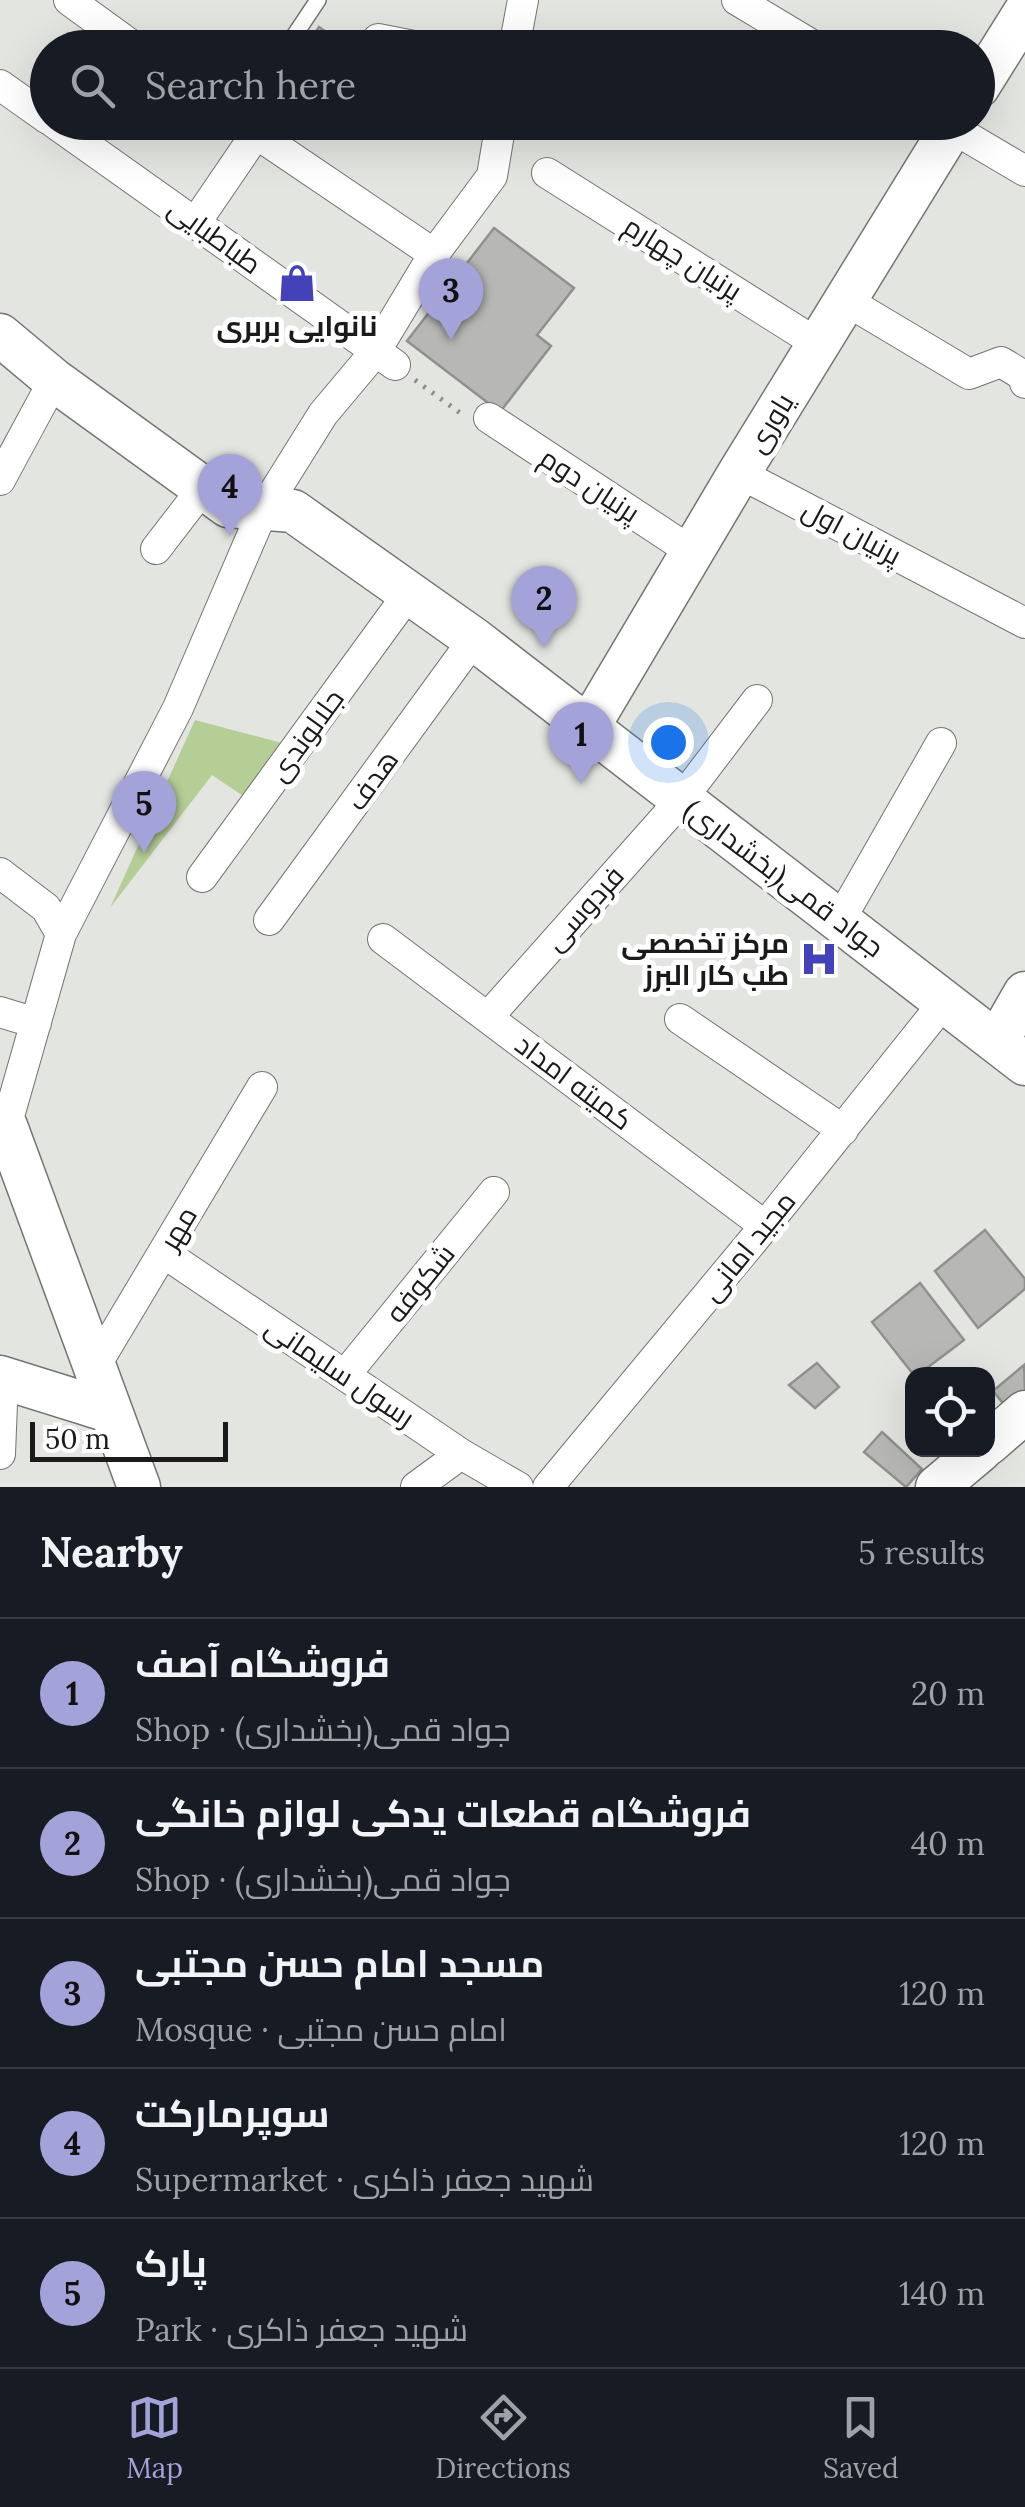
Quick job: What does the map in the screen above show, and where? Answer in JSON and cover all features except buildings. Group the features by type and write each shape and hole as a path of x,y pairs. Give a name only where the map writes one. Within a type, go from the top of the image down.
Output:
{"street":[{"path":"69,0 110,30"},
{"path":"517,30 523,0"},
{"path":"737,0 786,30"},
{"path":"995,60 1025,12"},
{"name":"طباطبایی","path":"0,86 30,107"},
{"name":"طباطبایی","path":"77,140 385,358"},
{"path":"196,222 240,140"},
{"path":"265,140 434,254"},
{"path":"139,1487 3,1136 61,934 178,708 263,510 323,414 385,358 434,254 492,176 498,140"},
{"name":"یاوری","path":"590,726 940,140"},
{"path":"976,140 1025,171"},
{"name":"پرنیان چهارم","path":"548,173 818,344"},
{"path":"844,300 969,374 1001,362 1024,376 1025,383"},
{"name":"جواد قمی(بخشداری)","path":"0,335 54,380 228,506 294,511 590,726 1011,1053"},
{"path":"0,480 54,380"},
{"name":"پرنیان دوم","path":"489,418 692,552"},
{"name":"پرنیان اول","path":"740,473 1025,623"},
{"path":"156,550 203,488"},
{"name":"جلالوندی","path":"202,877 409,593"},
{"name":"هدف","path":"270,920 474,639"},
{"name":"فردوسی","path":"488,1017 681,800 757,700"},
{"path":"840,920 941,744"},
{"path":"0,874 46,908 61,934"},
{"name":"کمیته امداد","path":"383,939 765,1226"},
{"path":"1011,1053 1025,992"},
{"name":"مجید امانی","path":"548,1487 765,1226 944,1002"},
{"path":"0,1012 36,1023"},
{"path":"680,1019 843,1130"},
{"name":"مهر","path":"94,1368 262,1087"},
{"name":"شکوفه","path":"345,1375 494,1192"},
{"name":"رسول سلیمانی","path":"164,1253 462,1454 518,1487"},
{"path":"0,1454 1,1378 109,1412"},
{"path":"958,1466 1025,1412"},
{"path":"416,1487 462,1454"}],"lane":[{"path":"298,30 318,0"}],"path":[{"path":"385,358 472,421 489,418"}],"green space":[{"path":"195,720 282,743 246,798 212,775 110,908"}],"place":[{"name":"نانوایی بربری","path":"297,283"},
{"name":"مسجد امام حسن مجتبی","path":"451,340"},
{"name":"سوپرمارکت","path":"230,536"},
{"name":"فروشگاه قطعات یدکی لوازم خانگی","path":"544,648"},
{"name":"فروشگاه آصف","path":"581,784"},
{"name":"پارک","path":"144,853"},
{"name":"مرکز تخصصی طب کار البرز","path":"819,959"}]}
